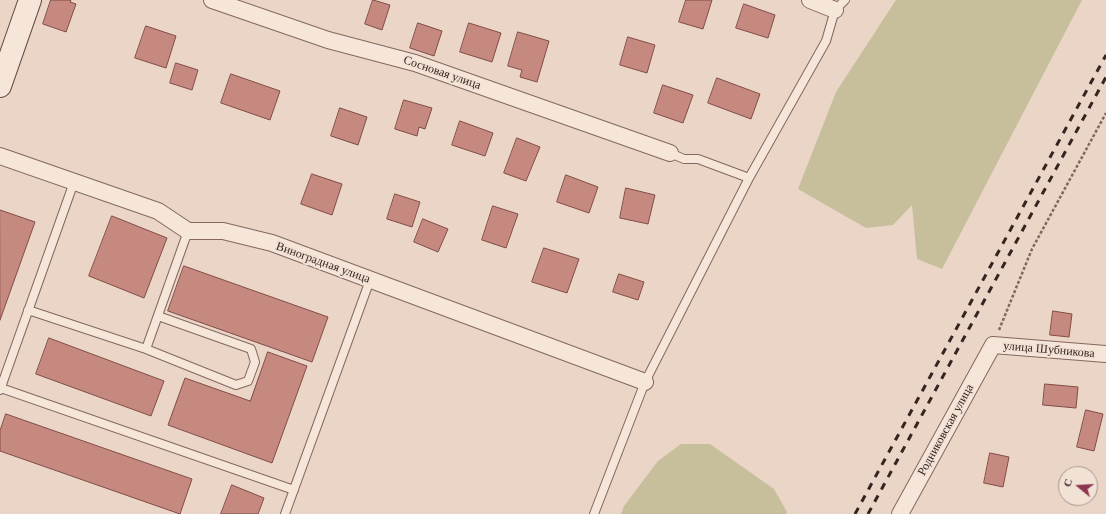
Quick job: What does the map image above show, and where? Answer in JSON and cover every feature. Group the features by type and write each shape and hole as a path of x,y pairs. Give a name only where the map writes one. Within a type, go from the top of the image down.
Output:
{"street":[{"path":"0,86 30,0"},
{"name":"Сосновая улица","path":"212,0 328,40 415,63 670,153"},
{"path":"810,0 840,5"},
{"path":"0,156 158,211 188,231"},
{"name":"Виноградная улица","path":"188,231 223,231 272,243 645,382"},
{"name":"улица Шубникова","path":"993,345 1106,354"},
{"name":"Родниковская улица","path":"900,514 993,345"}],"lane":[{"path":"594,514 645,382 749,178 826,41 840,5"},
{"path":"670,153 684,160 698,159 749,178"},
{"path":"74,182 0,389 294,490"},
{"path":"146,349 188,231"},
{"path":"286,514 370,280"},
{"path":"28,310 146,349 236,385 248,381 256,362 251,350 158,316"}],"path":[{"path":"993,345 1032,249 1106,113"}],"shaded area":[{"path":"896,0 1082,0 942,269 917,259 912,205 893,225 866,228 798,189 836,92"},
{"path":"681,444 710,444 774,489 787,512 786,514 621,514 624,506 658,461"}],"building":[{"path":"51,0 71,0 70,2 76,4 66,32 43,24"},
{"path":"373,0 390,5 382,30 365,24"},
{"path":"686,0 712,0 703,29 679,22"},
{"path":"744,4 775,15 768,38 736,28"},
{"path":"418,23 442,31 434,56 410,48"},
{"path":"469,23 501,33 492,62 460,52"},
{"path":"146,26 176,36 166,68 135,58"},
{"path":"518,32 549,41 537,82 520,77 522,70 508,66"},
{"path":"628,37 655,45 647,73 620,65"},
{"path":"176,63 198,70 192,90 170,83"},
{"path":"231,74 280,91 270,120 221,103"},
{"path":"717,78 760,94 751,119 708,103"},
{"path":"663,85 693,95 683,123 654,113"},
{"path":"404,100 432,108 425,129 419,127 417,136 395,129"},
{"path":"340,108 367,117 358,145 331,136"},
{"path":"460,121 493,133 485,156 452,145"},
{"path":"517,138 540,147 526,181 504,173"},
{"path":"312,174 342,184 332,215 301,204"},
{"path":"566,175 598,187 589,213 557,202"},
{"path":"626,188 655,195 648,224 620,218"},
{"path":"395,194 420,202 412,227 387,219"},
{"path":"493,206 518,214 506,248 482,240"},
{"path":"0,210 35,222 0,320"},
{"path":"112,216 167,238 144,298 89,276"},
{"path":"423,219 448,229 438,252 414,242"},
{"path":"544,248 579,259 567,293 532,282"},
{"path":"184,266 328,317 312,362 168,311"},
{"path":"619,274 644,282 638,300 613,292"},
{"path":"1053,311 1072,314 1069,337 1050,335"},
{"path":"49,338 164,381 151,416 36,374"},
{"path":"268,352 307,366 272,463 168,425 185,378 250,401"},
{"path":"1045,384 1078,387 1076,408 1043,405"},
{"path":"1086,410 1103,414 1094,451 1077,447"},
{"path":"6,414 192,479 180,514 0,451 0,431"},
{"path":"990,453 1009,457 1003,487 984,483"},
{"path":"232,485 264,498 258,514 221,514"}],"railway":[{"path":"855,514 1106,55"},
{"path":"868,514 1106,77"}]}
